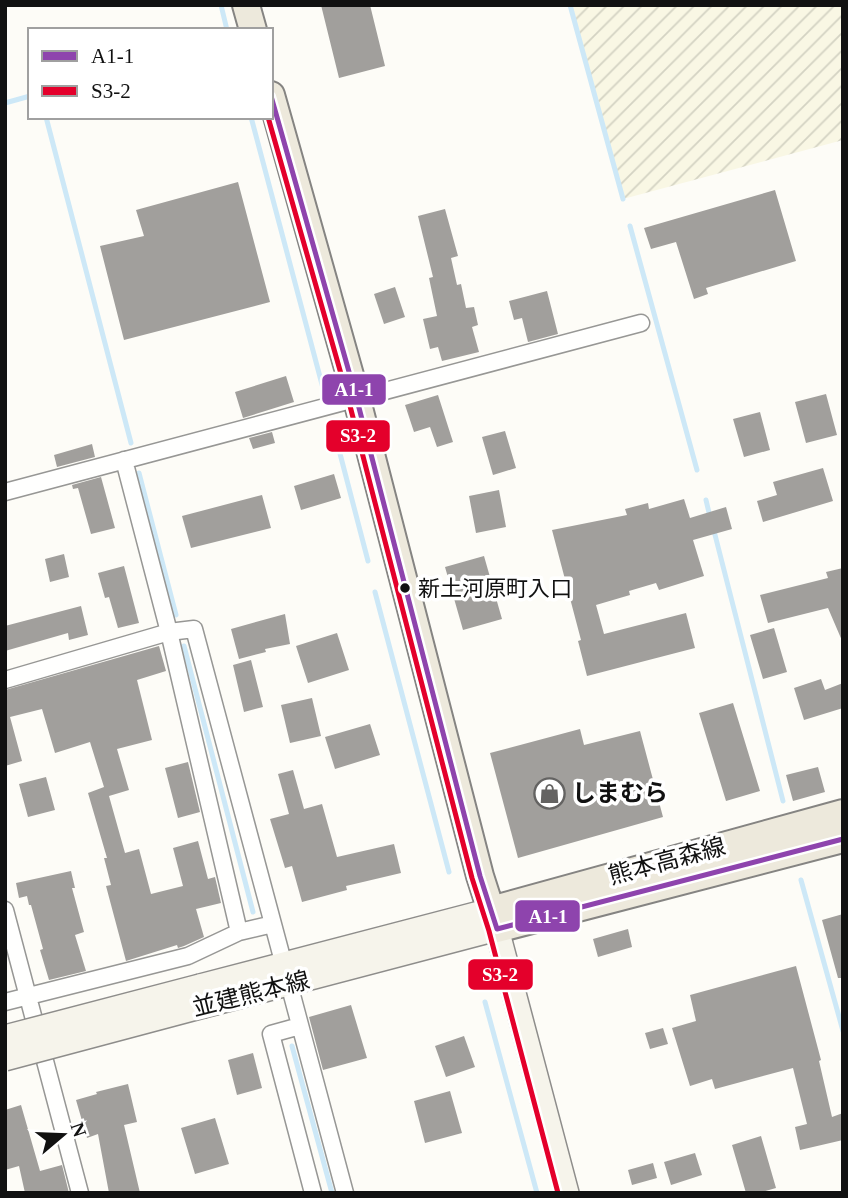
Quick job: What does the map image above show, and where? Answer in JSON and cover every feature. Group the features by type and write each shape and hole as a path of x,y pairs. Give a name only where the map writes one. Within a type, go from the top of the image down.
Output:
{"main road":[{"path":"246,5 252,28"},
{"path":"273,102 357,400 567,1193"},
{"name":"熊本高森線","path":"494,919 843,813"},
{"name":"熊本高森線","path":"494,919 843,839"},
{"name":"並建熊本線","path":"5,1037 202,996 494,919"},
{"name":"並建熊本線","path":"5,1059 202,996"}],"street":[{"path":"5,492 641,323"},
{"path":"124,460 169,632 239,932"},
{"path":"5,680 169,632 194,629 345,1193"},
{"path":"5,910 80,1193"},
{"path":"5,1002 188,956 239,932 273,925"},
{"path":"300,1026 271,1034 313,1193"}],"shaded area":[{"path":"570,5 843,5 843,140 623,199"}],"building":[{"path":"321,5 370,5 385,66 339,78"},
{"path":"238,182 270,302 124,340 100,246 144,236 136,210"},
{"path":"775,190 796,261 706,288 708,294 694,299 676,242 651,249 644,228"},
{"path":"445,209 458,256 451,258 457,285 461,284 466,308 474,307 478,325 472,327 479,352 442,361 438,347 430,349 423,319 437,316 429,278 433,277 418,216"},
{"path":"395,287 405,317 384,324 374,294"},
{"path":"547,291 558,334 528,342 522,318 514,320 509,301"},
{"path":"286,376 294,402 243,418 235,392"},
{"path":"826,394 837,435 806,443 795,402"},
{"path":"438,395 453,442 437,447 430,427 414,432 405,405"},
{"path":"760,412 770,450 744,457 733,419"},
{"path":"505,431 516,468 493,475 482,437"},
{"path":"272,432 275,443 253,449 249,438"},
{"path":"92,444 95,457 57,467 54,455"},
{"path":"823,468 833,501 763,522 757,501 777,495 773,482"},
{"path":"334,474 341,498 301,510 294,486"},
{"path":"101,477 115,528 91,534 78,488 73,489 72,485"},
{"path":"499,490 506,527 476,533 469,496"},
{"path":"262,495 271,528 191,548 182,516"},
{"path":"684,499 690,518 726,507 732,529 693,540 704,576 659,590 656,583 629,591 630,595 596,605 604,634 686,613 695,648 587,676 578,641 581,640 552,530 627,515 625,509 648,503 649,509"},
{"path":"64,554 69,577 50,582 45,559"},
{"path":"484,556 502,619 463,630 445,567"},
{"path":"124,566 139,623 118,628 109,597 105,598 98,573"},
{"path":"843,568 843,643 828,608 768,623 760,595 828,578 826,572"},
{"path":"81,606 88,635 69,640 68,633 5,651 5,626"},
{"path":"285,614 290,644 265,649 266,652 239,659 231,629"},
{"path":"774,628 787,672 763,679 750,635"},
{"path":"337,633 349,670 308,683 296,646"},
{"path":"159,646 166,671 137,680 152,740 117,749 129,790 109,796 125,853 139,849 151,894 183,886 173,848 198,841 208,879 215,877 221,903 196,909 204,937 178,948 177,945 126,961 106,886 111,885 104,858 107,858 88,793 104,787 90,742 55,753 42,709 10,717 22,761 5,766 5,690"},
{"path":"251,660 263,707 244,712 233,665"},
{"path":"821,679 825,690 843,683 843,708 804,720 794,688"},
{"path":"312,698 321,736 290,743 281,705"},
{"path":"733,703 760,791 726,801 699,713"},
{"path":"370,724 380,755 335,769 325,737"},
{"name":"しまむら","path":"580,729 584,745 640,731 663,817 518,858 490,753"},
{"path":"188,762 200,812 178,818 165,768"},
{"path":"818,767 825,792 793,801 786,775"},
{"path":"293,770 304,809 322,804 337,857 394,844 401,873 346,886 347,890 302,902 292,866 285,868 270,819 289,814 278,774"},
{"path":"46,777 55,810 28,817 19,784"},
{"path":"71,871 75,888 72,888 84,932 75,935 86,971 49,980 31,905 27,896 19,898 16,883"},
{"path":"843,914 843,978 838,978 822,920"},
{"path":"628,929 632,947 598,957 593,939"},
{"path":"796,966 821,1060 819,1061 832,1117 843,1113 843,1140 800,1150 795,1127 807,1124 793,1068 715,1089 712,1079 690,1086 672,1028 696,1021 690,995"},
{"path":"351,1005 367,1058 323,1070 309,1017"},
{"path":"663,1028 668,1044 650,1049 645,1033"},
{"path":"464,1036 475,1067 446,1077 435,1046"},
{"path":"253,1053 262,1088 237,1095 228,1060"},
{"path":"128,1084 137,1122 124,1125 140,1193 109,1193 98,1134 87,1138 76,1100"},
{"path":"450,1091 462,1133 425,1143 414,1101"},
{"path":"21,1105 40,1171 62,1165 69,1193 25,1193 19,1166 5,1170 5,1110"},
{"path":"215,1118 229,1164 195,1174 181,1128"},
{"path":"761,1136 776,1188 746,1193 732,1145"},
{"path":"695,1153 702,1175 671,1185 664,1162"},
{"path":"653,1163 657,1178 632,1185 628,1170"}],"waterway":[{"path":"221,5 227,28"},
{"path":"570,5 623,199"},
{"path":"5,103 28,97"},
{"path":"47,119 131,443"},
{"path":"252,119 324,392"},
{"path":"630,226 697,470"},
{"path":"332,423 368,561"},
{"path":"139,473 176,615"},
{"path":"706,500 710,517"},
{"path":"713,527 783,801"},
{"path":"375,592 449,872"},
{"path":"184,646 253,912"},
{"path":"801,880 843,1031"},
{"path":"485,1002 537,1193"},
{"path":"292,1046 332,1193"}],"transit line":[{"name":"A1-1","path":"273,103 357,400 480,876 497,929 843,839"},
{"name":"S3-2","path":"269,119 349,402 472,878 489,931 558,1193"}],"place":[{"name":"新土河原町入口","path":"405,588"},
{"name":"しまむら","path":"549,793"}]}
